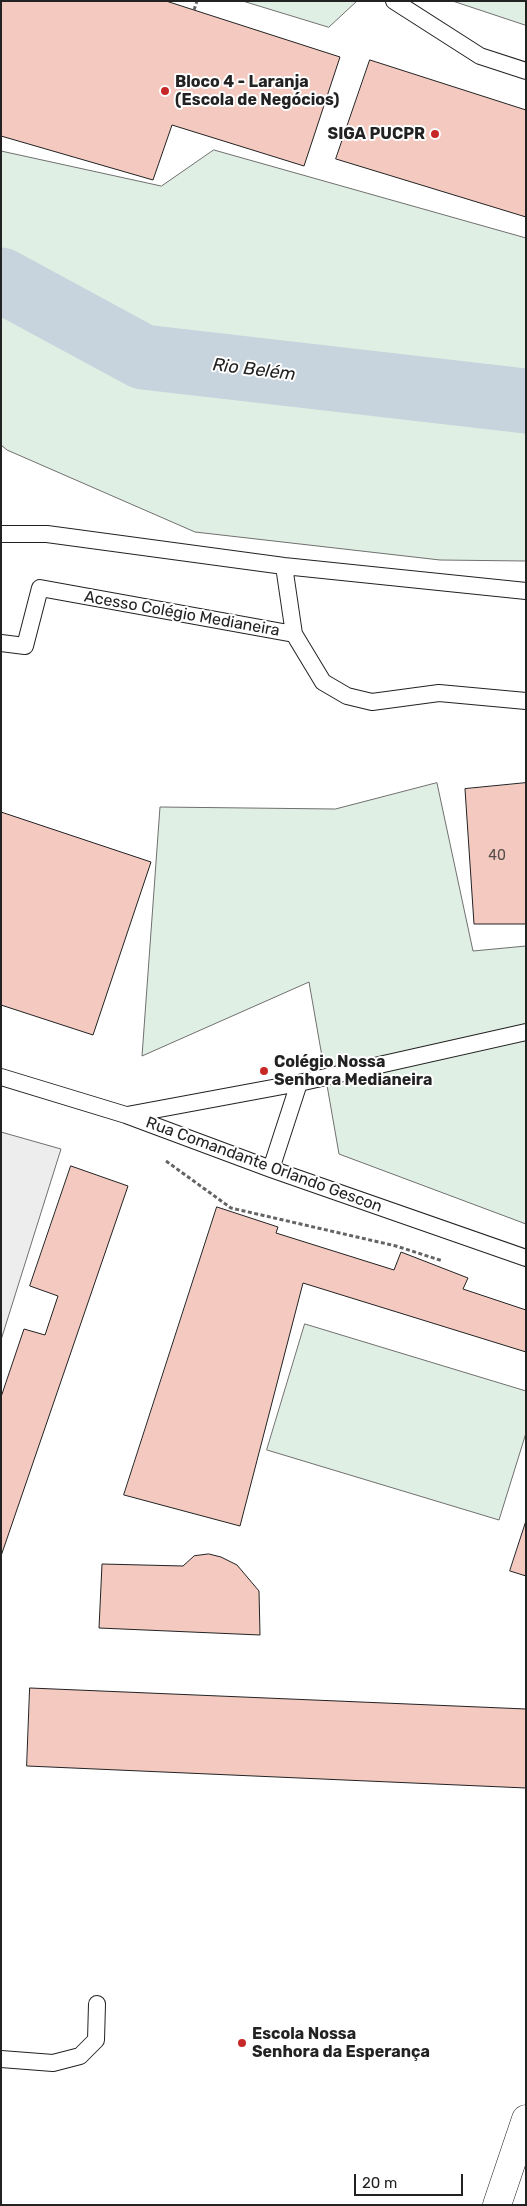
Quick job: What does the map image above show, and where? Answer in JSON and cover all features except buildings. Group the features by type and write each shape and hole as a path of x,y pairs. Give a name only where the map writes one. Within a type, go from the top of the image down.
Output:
{"street":[{"path":"497,2205 526,2119"}],"lane":[{"path":"394,1 480,56 526,71"},
{"path":"1,534 47,534 284,566 526,591"},
{"path":"284,566 294,634"},
{"name":"Acesso Colégio Medianeira","path":"1,643 25,646 40,588 294,634 323,682 347,696 372,702 438,693 526,701"},
{"path":"126,1115 299,1083 526,1032"},
{"name":"Rua Comandante Orlando Gescon","path":"1,1077 126,1115 271,1169 526,1258"},
{"path":"271,1169 299,1083"},
{"path":"1,2059 53,2063 80,2056 96,2040 97,2004"}],"path":[{"path":"194,10 196,1"},
{"path":"164,1160 232,1208 396,1246 451,1263"}],"green space":[{"path":"243,1 357,1 329,27"},
{"path":"453,1 526,1 526,25"},
{"path":"214,150 526,238 526,561 440,560 195,532 7,450 1,445 1,151 161,186"},
{"path":"437,783 473,951 526,946 526,1224 339,1154 309,982 142,1056 160,807 335,809"},
{"path":"305,1324 526,1391 526,1433 499,1520 267,1450"}],"shaded area":[{"path":"352,375 526,385 526,423 462,410"},
{"path":"1,1132 61,1149 1,1340"}],"waterway":[{"name":"Rio Belém","path":"1,280 143,357 526,401"}],"place":[{"name":"Bloco 4 - Laranja (Escola de Negócios)","path":"165,91"},
{"name":"SIGA PUCPR","path":"435,134"},
{"name":"Colégio Nossa Senhora Medianeira","path":"264,1071"},
{"name":"Escola Nossa Senhora da Esperança","path":"242,2043"}]}
